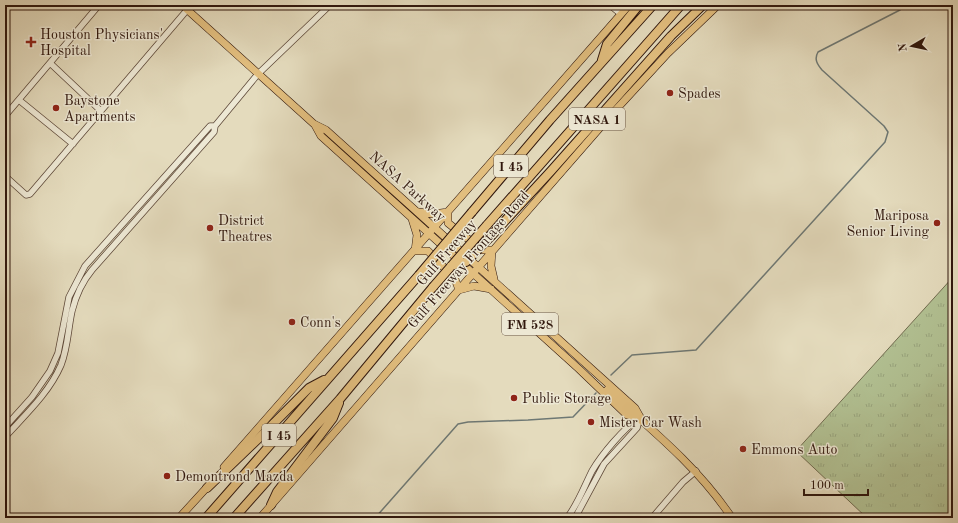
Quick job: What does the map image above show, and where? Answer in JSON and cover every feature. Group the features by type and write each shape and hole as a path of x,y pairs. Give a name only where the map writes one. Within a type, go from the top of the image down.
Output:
{"highway":[{"path":"601,64 607,44 639,5"},
{"name":"Gulf Freeway","path":"206,518 329,378 550,120 653,5"},
{"name":"Gulf Freeway","path":"234,518 340,399 450,267 681,5"},
{"name":"NASA 1","path":"450,267 466,262 551,171 670,36 703,5"},
{"path":"207,488 309,388 329,378"},
{"path":"271,505 277,492 333,418 340,399"}],"main road":[{"path":"179,518 207,488 628,5"},
{"name":"Gulf Freeway Frontage Road","path":"260,518 611,115 668,53 718,5"},
{"name":"NASA Parkway","path":"184,7 314,124 326,130 479,266 635,408 640,417 696,471 732,518"},
{"name":"NASA Parkway","path":"314,124 321,136 473,272 627,415 640,417"},
{"path":"418,212 433,214 448,212"},
{"path":"448,212 448,223 482,250 492,250 490,266 494,280"},
{"path":"411,218 417,235 415,250"},
{"path":"415,250 428,251 455,279 460,290 474,286 491,289"},
{"path":"579,369 585,362"}],"street":[{"path":"5,116 99,5"},
{"path":"5,438 37,402 56,376 62,364 69,335 72,312 79,288 92,270 214,132 215,126 258,74 330,5"},
{"path":"610,5 621,14"},
{"path":"5,176 27,195 73,144 156,46 184,7"},
{"path":"50,63 101,111"},
{"path":"19,100 73,144"},
{"path":"5,427 46,379 55,362 62,334 66,305 72,288 85,266 210,126 215,126"},
{"path":"130,216 136,221"},
{"path":"62,334 69,335"},
{"path":"32,397 37,402"},
{"path":"567,518 575,507 599,461 631,423 640,417"},
{"path":"575,518 603,466 637,428 640,417"},
{"path":"652,518 683,482 696,471"}],"green space":[{"path":"953,277 953,518 867,518 796,451"}],"waterway":[{"path":"611,375 632,355 696,350 885,142 888,132 884,126 822,70 817,64 816,57 818,52 900,10 905,5"},
{"path":"375,518 458,424 468,422 573,417 596,393"}],"place":[{"name":"Houston Physicians' Hospital","path":"31,42"},
{"name":"Spades","path":"670,93"},
{"name":"Baystone Apartments","path":"56,108"},
{"name":"Mariposa Senior Living","path":"937,223"},
{"name":"District Theatres","path":"210,228"},
{"name":"Conn's","path":"292,322"},
{"name":"Public Storage","path":"514,398"},
{"name":"Mister Car Wash","path":"591,422"},
{"name":"Emmons Auto","path":"743,449"},
{"name":"Demontrond Mazda","path":"167,476"}]}
